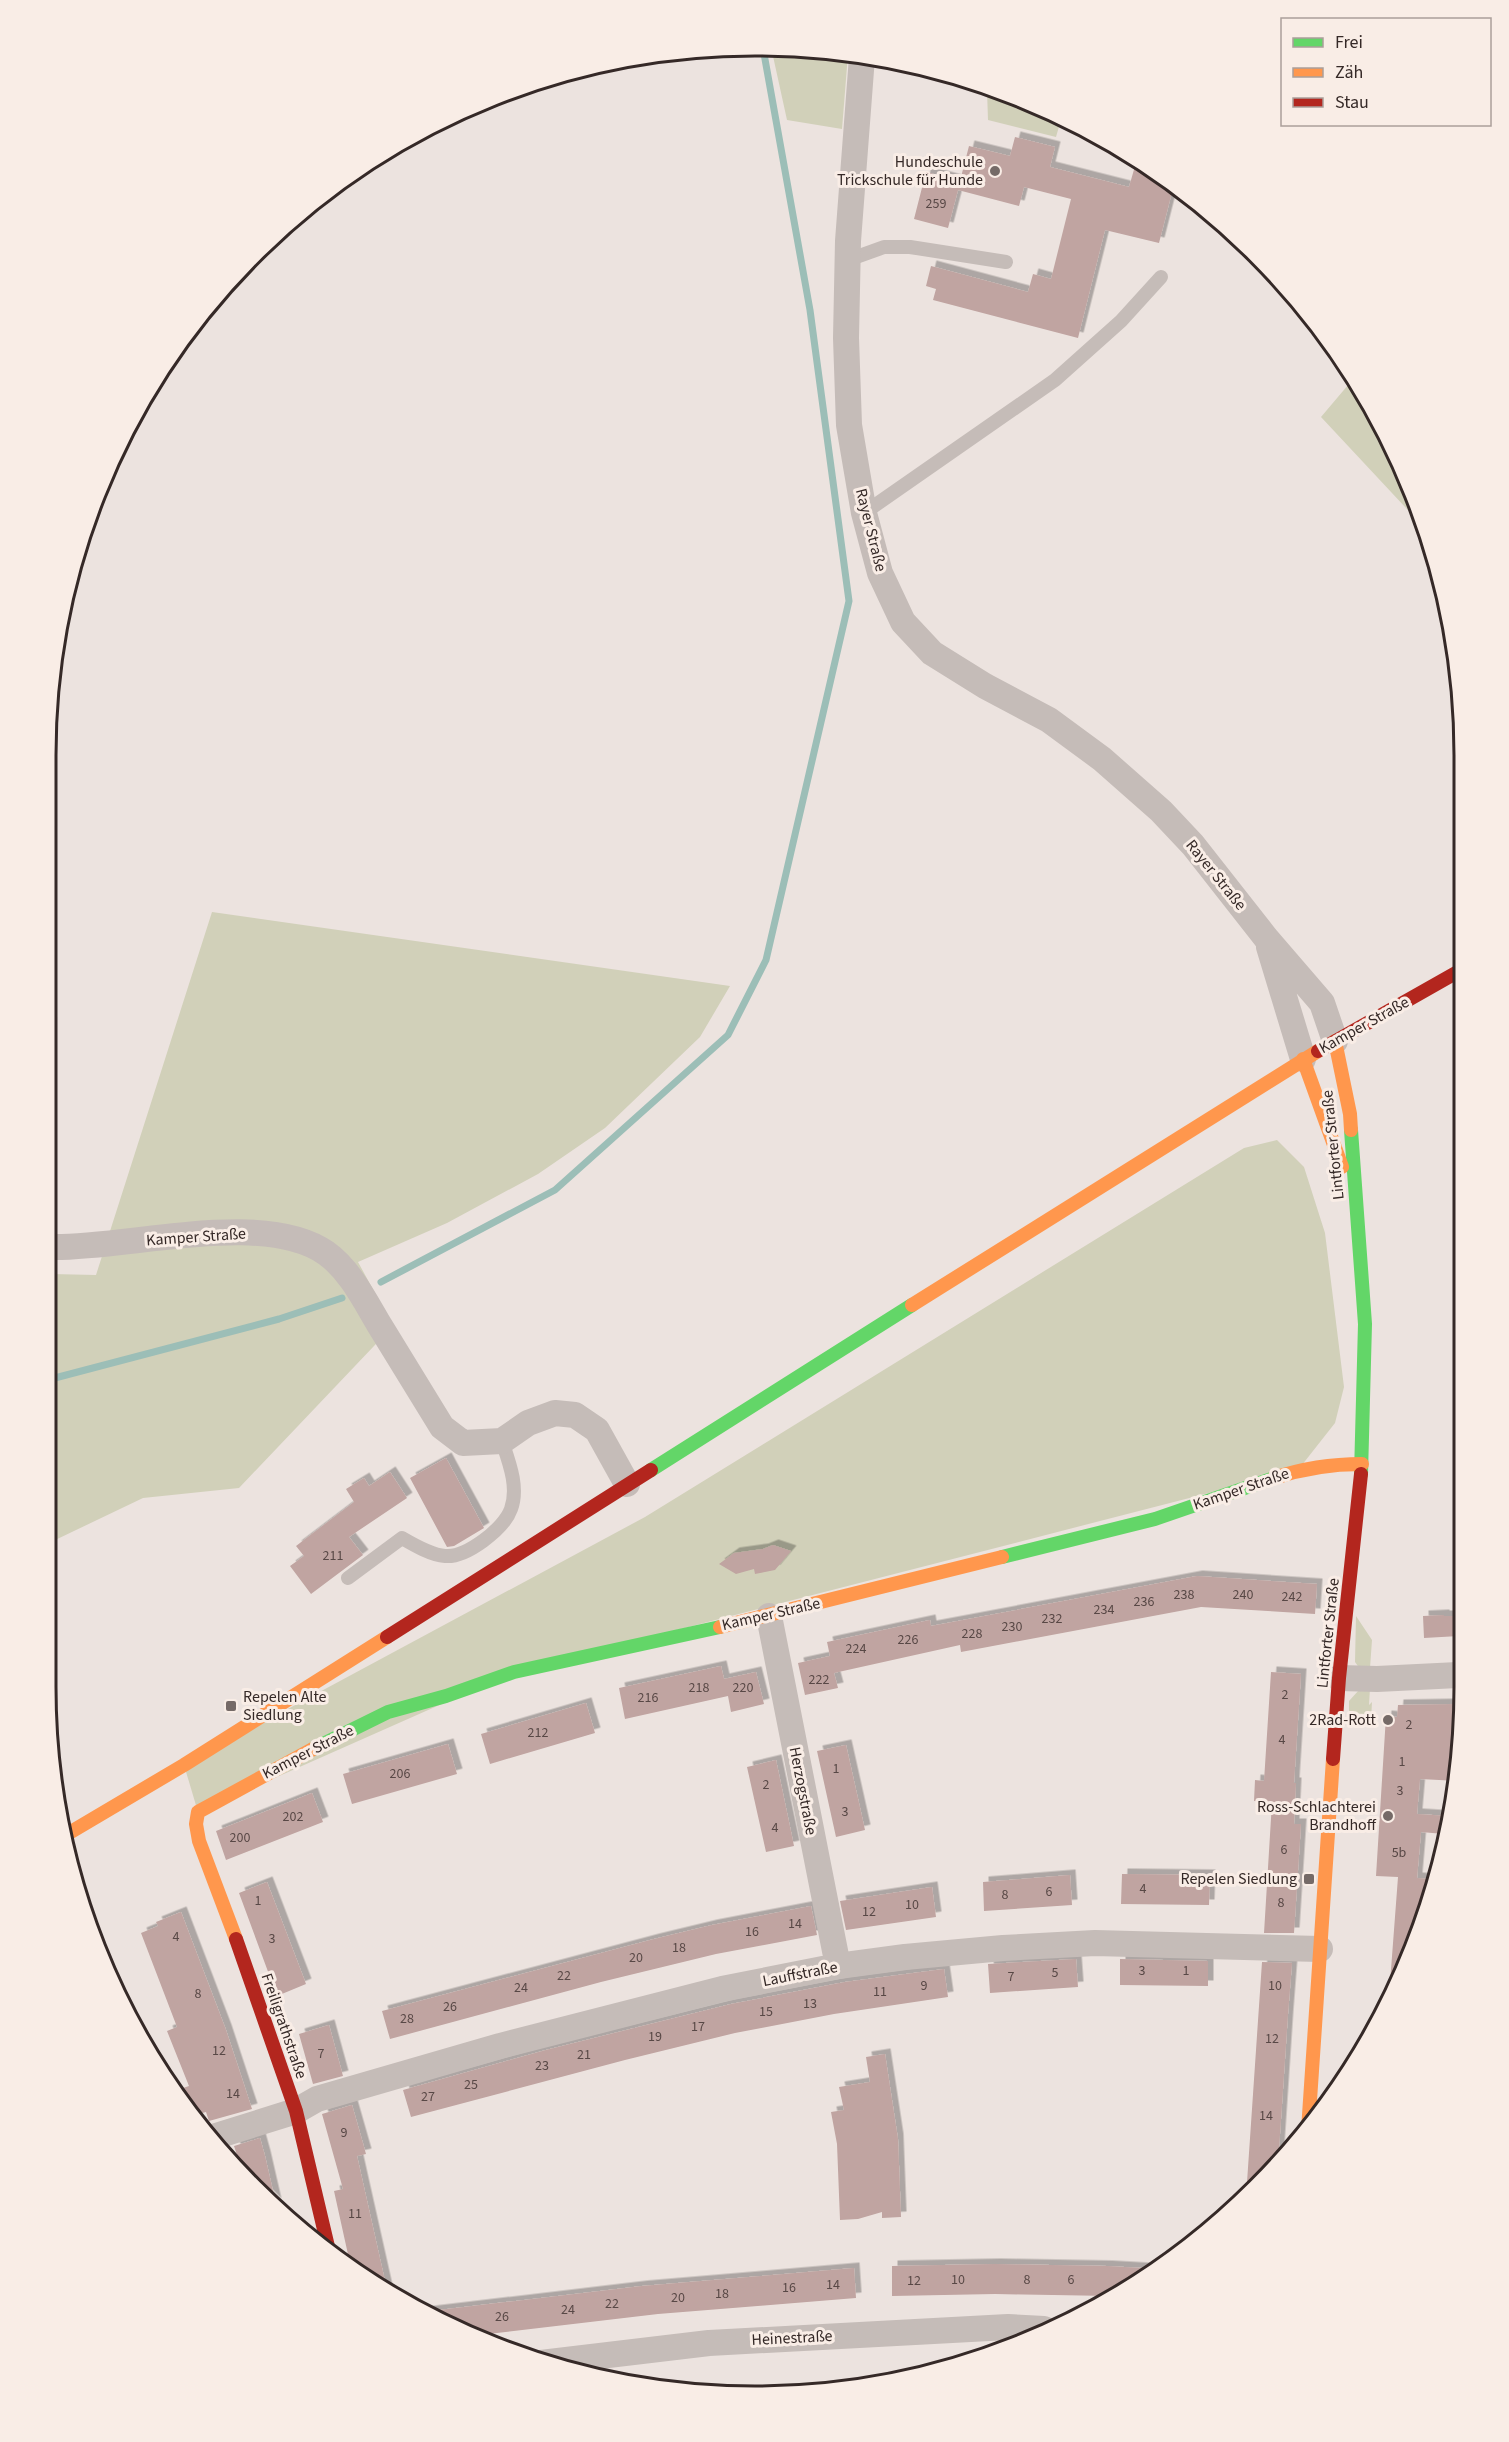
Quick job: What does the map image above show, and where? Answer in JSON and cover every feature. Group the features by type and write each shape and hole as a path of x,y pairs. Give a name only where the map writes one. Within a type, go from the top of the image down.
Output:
{"street":[{"name":"Rayer Straße","path":"862,64 848,260 846,338 849,425 864,513 880,573 903,622 932,652 985,686 1049,720 1102,759 1161,811 1193,845 1266,938 1322,1003 1335,1041"},
{"name":"Rayer Straße","path":"1266,938 1304,1059"},
{"name":"Kamper Straße","path":"71,1832 184,1765 1304,1059 1454,974"},
{"name":"Lintforter Straße","path":"1309,2113 1339,1678 1362,1464 1365,1324 1350,1114 1335,1041"},
{"name":"Lintforter Straße","path":"1304,1059 1357,1211"},
{"name":"Kamper Straße","path":"56,1247 80,1248 219,1233 263,1233 298,1239 326,1254 354,1283 442,1427 464,1443 502,1441"},
{"path":"502,1441 528,1423 555,1413 575,1415 597,1430 627,1484"},
{"name":"Kamper Straße","path":"198,1812 284,1763 388,1712 446,1696 514,1672 768,1616 1155,1519 1298,1470 1330,1464 1362,1464"},
{"name":"Herzogstraße","path":"768,1616 838,1966"},
{"path":"1339,1678 1377,1679 1454,1675"},
{"name":"Freiligrathstraße","path":"198,1812 196,1824 199,1841 257,1994 296,2111 326,2240"},
{"name":"Lauffstraße","path":"219,2135 296,2111 317,2099 500,2046 722,1989 838,1966 981,1950 1095,1943 1320,1949"},
{"name":"Heinestraße","path":"584,2365 709,2343 1008,2327 1032,2328"}],"lane":[{"path":"848,260 884,247 910,248 1006,262"},
{"path":"864,513 1055,380 1121,321 1161,277"},
{"path":"348,1578 402,1538 420,1548 445,1556 466,1552 495,1531 511,1509 514,1477 502,1441"}],"green space":[{"path":"773,56 847,61 842,129 787,120"},
{"path":"987,96 1059,126 1056,137 988,120"},
{"path":"1348,385 1381,445 1409,511 1321,417"},
{"path":"212,912 730,986 700,1037 605,1128 538,1174 447,1223 358,1262 393,1326 239,1488 143,1498 56,1540 56,1274 96,1275"},
{"path":"1277,1140 1304,1167 1325,1233 1344,1387 1335,1423 1298,1470 514,1672 198,1812 184,1765 645,1517 1244,1148"},
{"path":"1356,1616 1372,1640 1370,1668 1360,1669 1355,1662"},
{"path":"1370,1688 1371,1721 1366,1720 1365,1714 1349,1713 1349,1701 1359,1690"}],"building":[{"path":"1015,137 1055,147 1050,167 1129,187 1134,168 1172,194 1159,243 1105,230 1078,338 933,300 936,289 926,286 931,266 1028,292 1033,274 1051,279 1071,199 1024,187 1019,206 958,190 948,228 914,219 926,172 960,181 969,146 1010,156"},
{"path":"446,1458 484,1528 454,1546 447,1547 410,1478"},
{"path":"390,1472 407,1498 349,1537 363,1555 311,1594 290,1566 304,1556 296,1546 354,1502 346,1489 364,1478 369,1486"},
{"path":"773,1545 791,1551 775,1570 755,1574 754,1569 736,1574 719,1564 734,1553 763,1549"},
{"path":"1197,1576 1317,1584 1315,1614 1201,1607 961,1652 960,1645 834,1673 838,1688 805,1695 798,1663 830,1656 827,1642 930,1620 931,1626"},
{"path":"1423,1616 1454,1616 1454,1636 1424,1638"},
{"path":"721,1666 724,1679 756,1672 764,1704 731,1712 728,1696 625,1719 619,1688"},
{"path":"1271,1672 1301,1674 1294,1783 1296,1783 1294,1824 1301,1824 1294,1933 1264,1933 1272,1802 1254,1801 1255,1780 1264,1781"},
{"path":"586,1703 595,1733 490,1764 481,1734"},
{"path":"1453,1704 1448,1780 1420,1779 1417,1814 1441,1816 1438,1833 1421,1832 1417,1878 1427,1879 1391,1976 1398,1877 1376,1876 1386,1716 1397,1717 1398,1705"},
{"path":"448,1744 457,1774 352,1804 343,1774"},
{"path":"846,1745 865,1830 836,1837 817,1751"},
{"path":"776,1760 794,1846 766,1852 747,1767"},
{"path":"312,1793 323,1822 226,1860 216,1831"},
{"path":"1122,1874 1210,1875 1209,1905 1121,1904"},
{"path":"1070,1875 1072,1905 984,1911 983,1882"},
{"path":"267,1882 306,1984 277,1996 239,1893"},
{"path":"932,1887 936,1917 846,1930 840,1901"},
{"path":"811,1906 817,1935 716,1954 601,1982 390,2039 382,2011 654,1939"},
{"path":"181,1912 226,2030 252,2109 209,2121 206,2112 200,2113 184,2091 183,2088 189,2086 167,2031 177,2027 141,1933 158,1926 156,1922"},
{"path":"1076,1959 1078,1987 990,1993 988,1964"},
{"path":"1120,1959 1208,1961 1208,1986 1120,1985"},
{"path":"1262,1962 1292,1963 1279,2149 1247,2184"},
{"path":"944,1969 948,1997 834,2014 735,2033 411,2117 403,2090 546,2050 731,2004 845,1982"},
{"path":"329,2025 343,2076 313,2084 299,2034"},
{"path":"885,2054 898,2139 901,2217 882,2218 882,2212 858,2219 840,2220 837,2144 831,2112 844,2110 839,2087 870,2082 866,2057"},
{"path":"352,2105 366,2154 357,2156 385,2281 348,2256 334,2191 343,2189 322,2114"},
{"path":"260,2138 274,2195 236,2155 234,2146"},
{"path":"995,2264 1144,2268 1099,2296 995,2294 892,2296 892,2266"},
{"path":"854,2268 856,2298 658,2314 489,2334 438,2310 642,2286"}],"waterway":[{"path":"381,1282 555,1190 728,1035 766,960 849,601 810,310 764,56"},
{"path":"56,1378 279,1319 342,1298"}],"traffic: fast":[{"path":"1351,1130 1365,1324 1361,1474"},
{"path":"651,1470 912,1305"},
{"path":"1002,1557 1155,1519 1274,1478"},
{"path":"313,1749 388,1712 446,1696 514,1672 720,1627"}],"traffic: slow":[{"path":"1335,1041 1350,1114 1351,1130"},
{"path":"912,1305 1318,1051"},
{"path":"1303,1059 1342,1167"},
{"path":"1274,1478 1318,1467 1362,1464"},
{"path":"720,1627 1002,1557"},
{"path":"71,1832 184,1765 387,1637"},
{"path":"236,1939 199,1841 196,1824 198,1812 313,1749"},
{"path":"1309,2113 1333,1759"}],"traffic: jam":[{"path":"1318,1051 1454,974"},
{"path":"387,1637 651,1470"},
{"path":"1333,1759 1339,1678 1361,1474"},
{"path":"236,1939 296,2111 326,2240"}],"place":[{"name":"Hundeschule Trickschule für Hunde","path":"995,171"},
{"name":"Repelen Alte Siedlung","path":"231,1706"},
{"name":"2Rad-Rott","path":"1388,1720"},
{"name":"Ross-Schlachterei Brandhoff","path":"1388,1816"},
{"name":"Repelen Siedlung","path":"1309,1879"}]}
